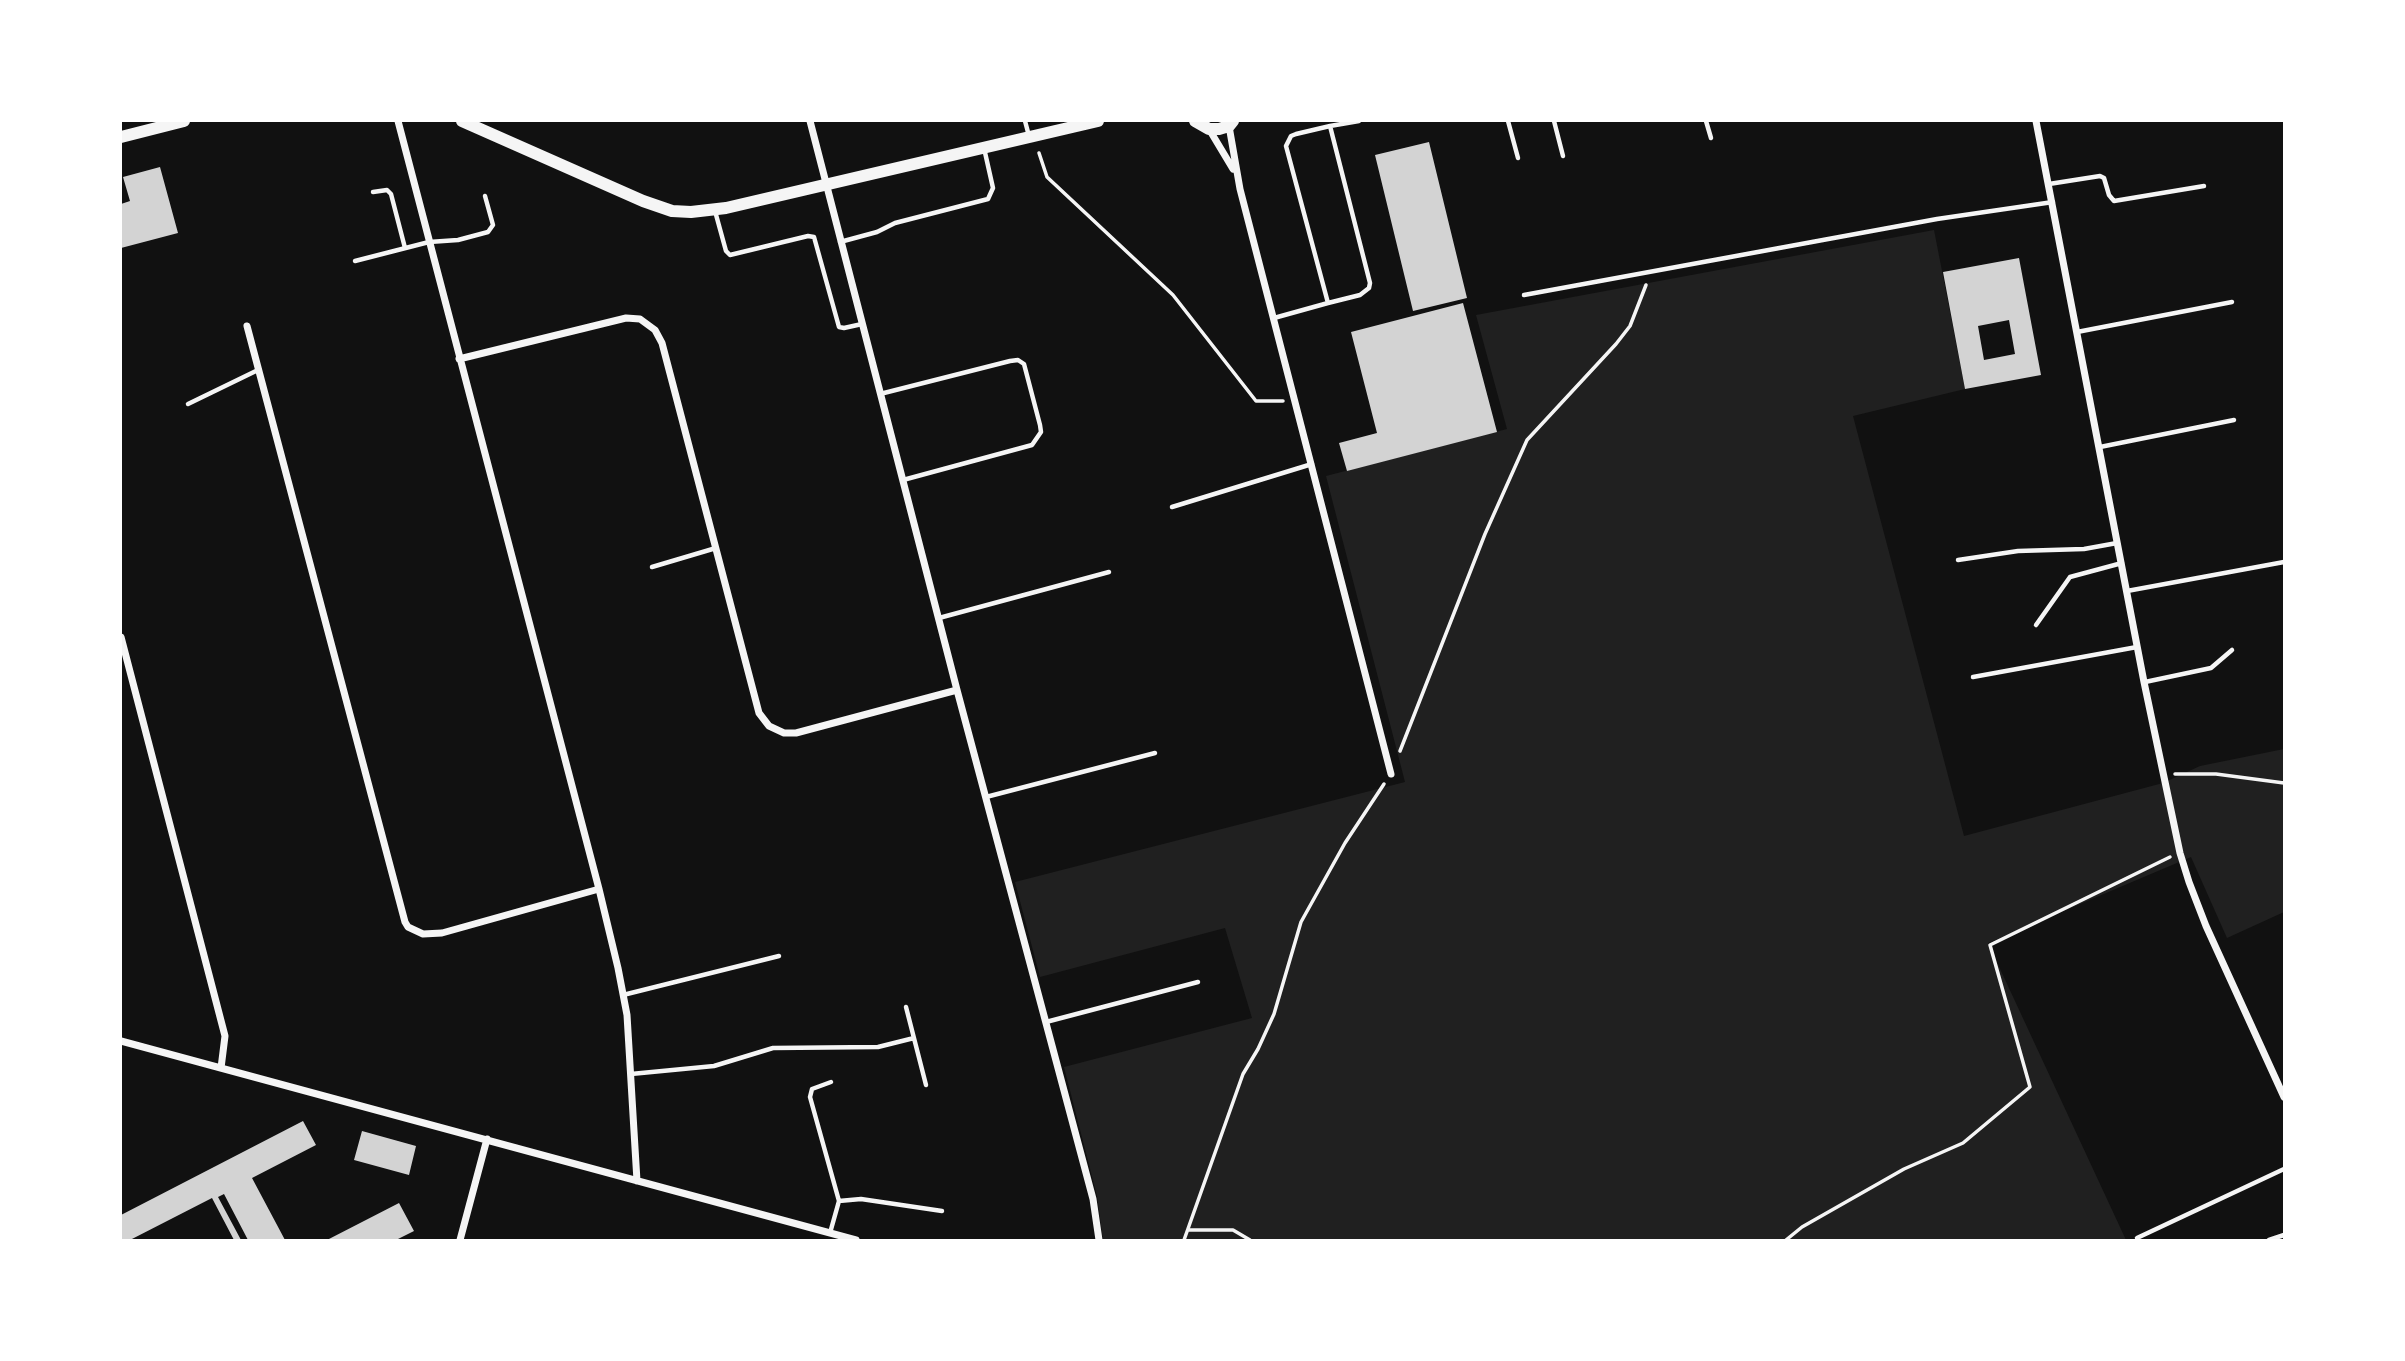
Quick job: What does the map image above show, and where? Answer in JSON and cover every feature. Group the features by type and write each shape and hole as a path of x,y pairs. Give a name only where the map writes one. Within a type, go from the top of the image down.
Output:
{"main road":[{"path":"121,137 184,121"},
{"path":"463,121 655,206 679,212 715,210 1098,121"},
{"path":"1195,121 1209,129 1219,129 1231,123"}],"street":[{"path":"398,121 599,889 623,995 627,1015 637,1181"},
{"path":"810,121 938,619 1093,1199 1099,1240"},
{"path":"2036,121 2137,647 2180,853 2206,926 2284,1094"},
{"path":"1231,123 1237,175 1391,774"},
{"path":"1209,129 1237,175"},
{"path":"459,359 626,318 634,317 650,325 662,343 759,713 769,726 780,732 796,733 957,690"},
{"path":"247,326 408,927 423,934 442,933 599,889"},
{"path":"121,637 225,1036 221,1068"},
{"path":"121,1041 856,1240"},
{"path":"460,1240 487,1139"}],"lane":[{"path":"1025,121 1030,137"},
{"path":"1328,303 1286,146 1287,141 1296,134 1359,121"},
{"path":"1508,121 1518,158"},
{"path":"1554,121 1563,156"},
{"path":"1706,121 1711,138"},
{"path":"1274,318 1360,295 1369,288 1370,283 1330,126"},
{"path":"841,242 877,232 895,223 988,199 993,188 984,147"},
{"path":"2049,184 2100,176 2104,178 2109,195 2114,201 2204,186"},
{"path":"373,192 387,190 391,194 405,248"},
{"path":"355,261 429,242 458,240 491,231 493,225 485,196"},
{"path":"1524,295 1937,219 2053,202"},
{"path":"715,210 726,251 730,255 808,236 814,237 839,327 862,324"},
{"path":"2077,332 2232,303"},
{"path":"880,394 1018,360 1024,364 1040,425 1038,439 1023,449 902,481"},
{"path":"188,404 258,370"},
{"path":"2099,447 2234,420"},
{"path":"1172,507 1312,464"},
{"path":"1958,560 2010,552 2084,549 2118,543"},
{"path":"652,567 716,548"},
{"path":"2127,591 2284,562"},
{"path":"2036,625 2070,577 2122,563"},
{"path":"938,619 1109,572"},
{"path":"1973,677 2137,647"},
{"path":"2144,682 2211,668 2232,650"},
{"path":"986,797 1155,753"},
{"path":"623,995 779,956"},
{"path":"1046,1022 1198,982"},
{"path":"906,1007 926,1084"},
{"path":"631,1074 714,1066 773,1048 878,1047 914,1038"},
{"path":"830,1233 839,1202 810,1097 812,1089 831,1082"},
{"path":"2137,1238 2284,1169"},
{"path":"839,1202 861,1199 942,1211"},
{"path":"2269,1240 2284,1235"}],"path":[{"path":"1039,153 1047,177 1173,295 1256,401 1295,401"},
{"path":"1184,1240 1243,1074 1274,1014 1301,922 1345,843 1391,774 1485,534 1527,440 1630,326 1651,271"},
{"path":"2162,774 2216,774 2284,782"},
{"path":"1786,1240 1802,1227 1904,1169 1963,1143 2030,1087 1990,945 2180,853"},
{"path":"1188,1230 1233,1230 1250,1240"}],"shaded area":[{"path":"1934,230 1965,389 1853,416 1964,836 2163,783 2200,766 2284,749 2284,912 2227,938 2191,857 1988,943 2126,1240 1103,1240 1097,1196 1064,1067 1252,1018 1225,928 1040,977 1015,882 1405,782 1326,476 1507,429 1476,315"}],"building":[{"path":"1429,142 1467,298 1413,311 1375,155"},
{"path":"160,167 178,233 121,248 121,204 130,201 123,177"},
{"path":"2019,258 2041,375 1965,389 1943,272","holes":["2009,320 2015,354 1984,360 1978,326"]},
{"path":"1463,303 1497,432 1347,471 1339,443 1377,433 1351,332"},
{"path":"303,1121 316,1145 252,1178 285,1240 248,1240 224,1194 218,1197 241,1240 234,1240 212,1198 130,1240 121,1240 121,1215"},
{"path":"362,1131 416,1146 409,1175 354,1160"},
{"path":"399,1203 414,1231 396,1240 327,1240"}]}
